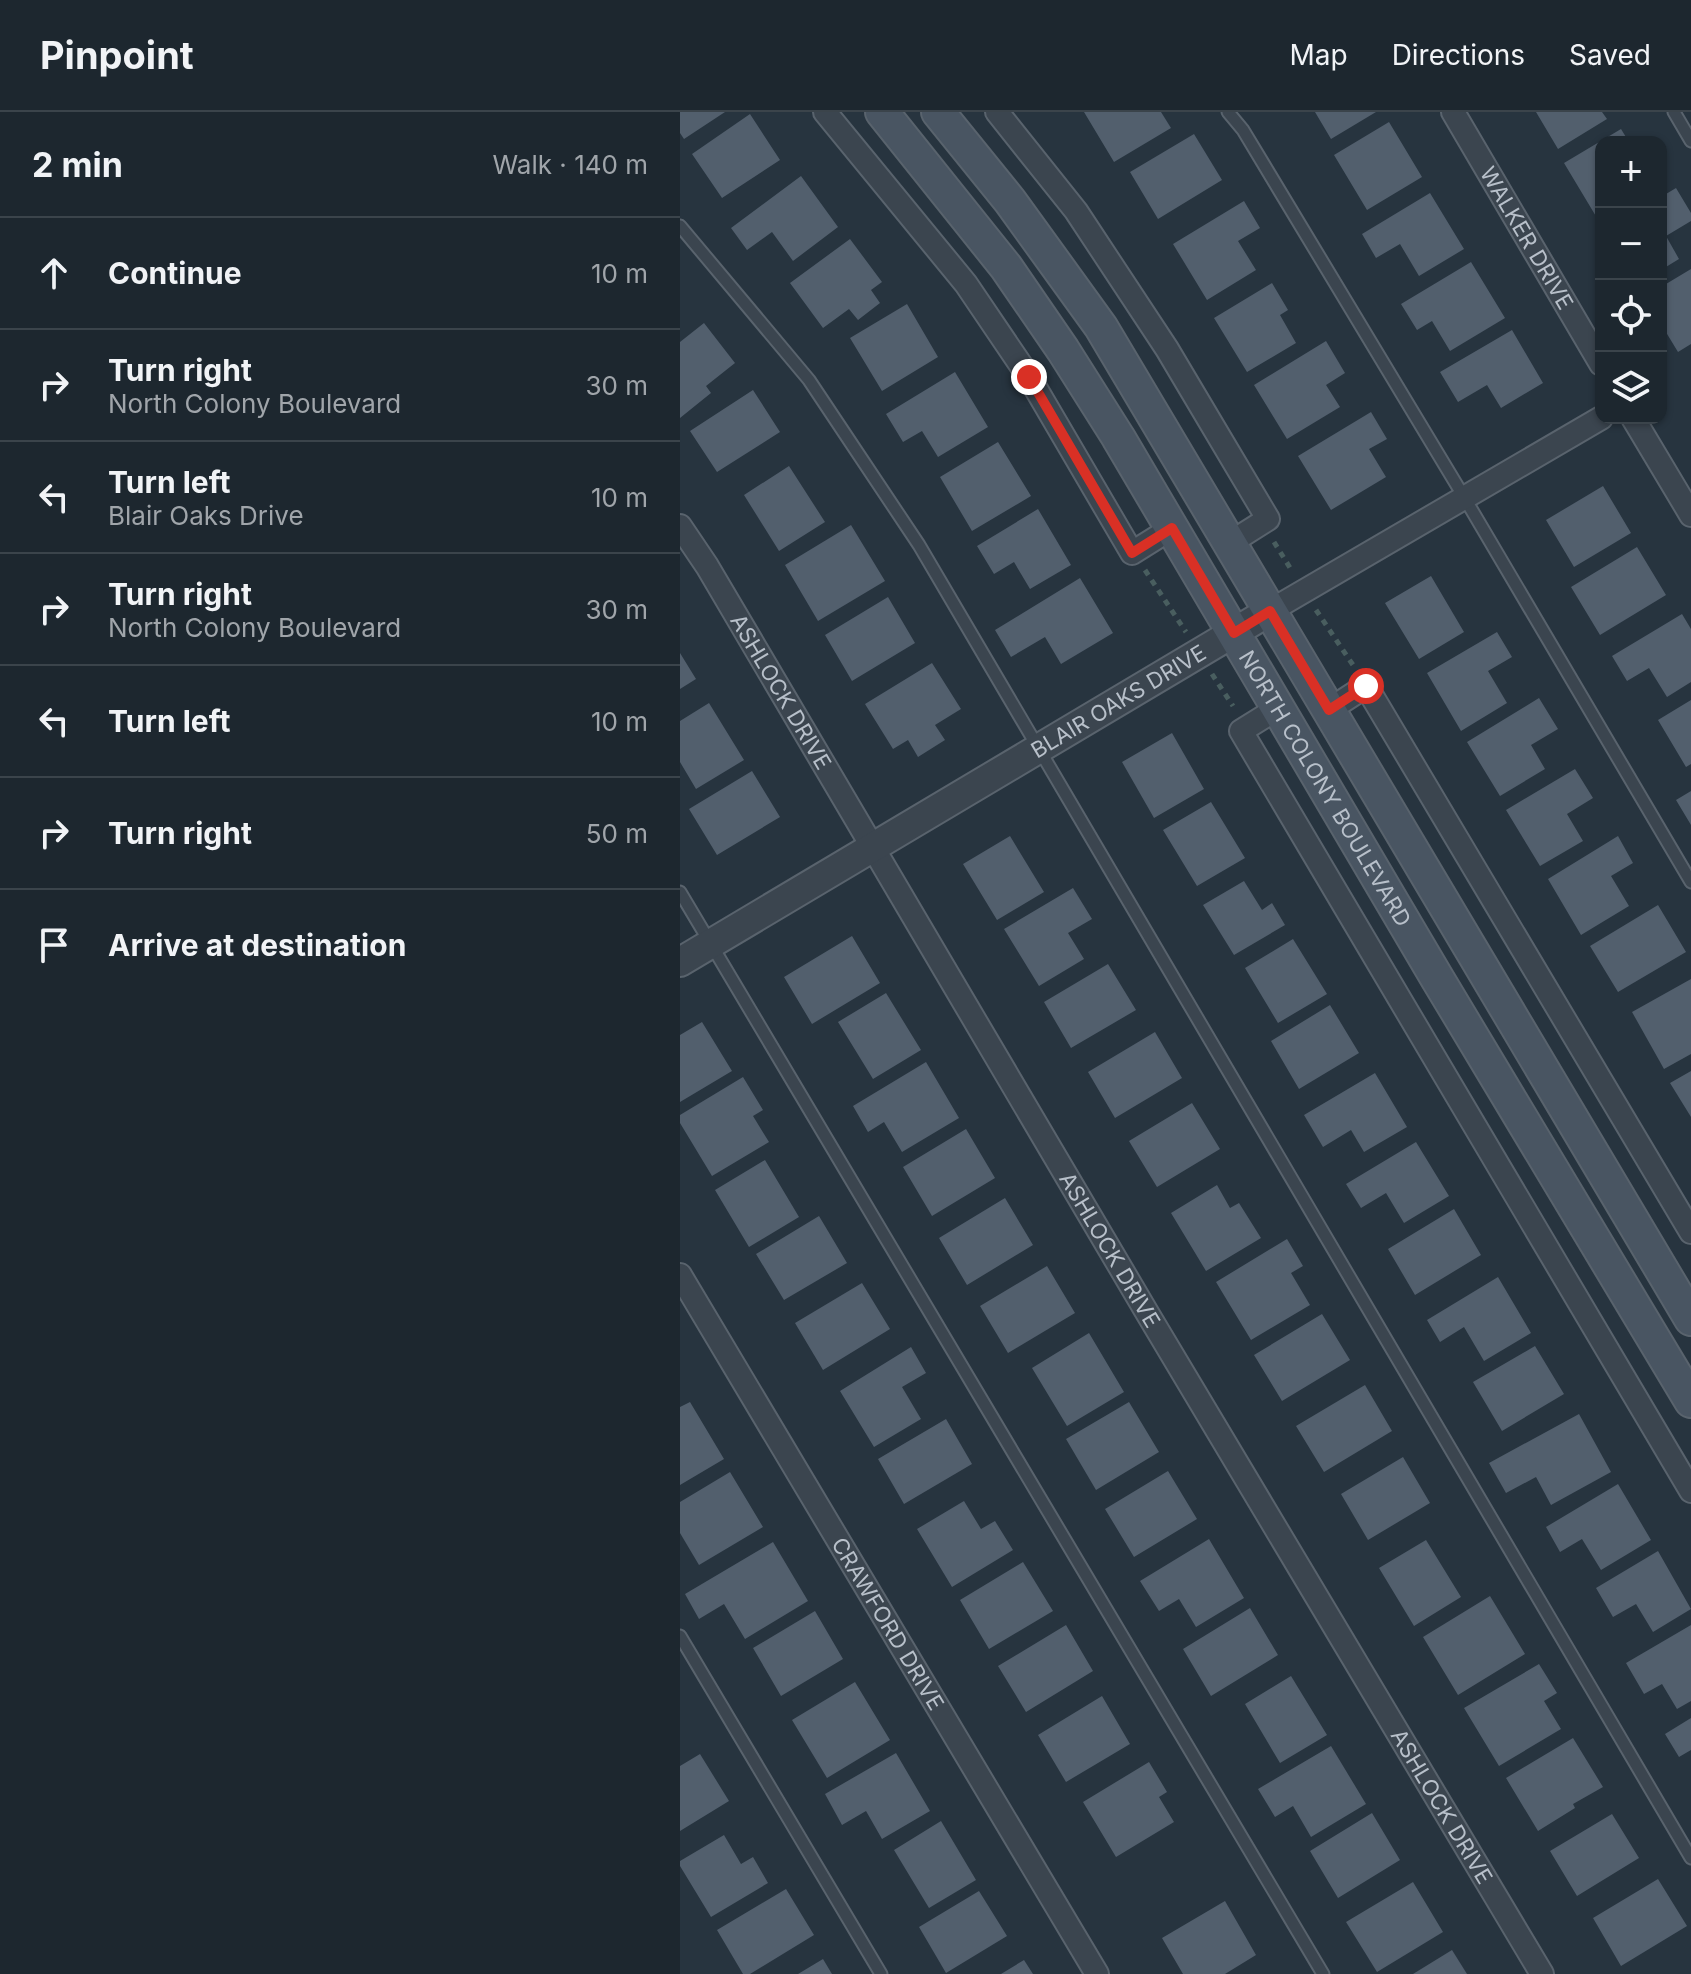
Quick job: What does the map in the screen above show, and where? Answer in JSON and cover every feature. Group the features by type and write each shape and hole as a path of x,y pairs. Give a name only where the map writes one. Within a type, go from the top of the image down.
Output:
{"main road":[{"name":"NORTH COLONY BOULEVARD","path":"882,112 1006,267 1063,350 1691,1401"},
{"name":"NORTH COLONY BOULEVARD","path":"938,112 1010,201 1101,327 1691,1319"}],"street":[{"path":"825,112 966,284 1029,377 1132,553 1172,528"},
{"path":"997,112 1084,223 1167,349 1268,519 1230,543"},
{"name":"WALKER DRIVE","path":"1453,112 1595,354"},
{"name":"BLAIR OAKS DRIVE","path":"680,962 1595,421"},
{"path":"1637,424 1691,515"},
{"name":"ASHLOCK DRIVE","path":"680,526 715,579 1189,1384 1542,1974"},
{"path":"1329,710 1366,686 1691,1232"},
{"path":"1278,708 1241,731 1691,1491"},
{"name":"CRAWFORD DRIVE","path":"680,1275 1097,1974"}],"lane":[{"path":"1228,112 1243,130 1464,497 1691,882"},
{"path":"1674,112 1691,141"},
{"path":"680,226 809,380 919,545 1691,1858"},
{"path":"680,892 1323,1974"},
{"path":"680,1636 881,1974"}],"building":[{"path":"680,112 725,112 684,139 680,133"},
{"path":"1084,112 1161,112 1171,128 1114,162"},
{"path":"1315,112 1376,112 1331,139"},
{"path":"1536,112 1602,112 1607,119 1558,149"},
{"path":"750,114 780,160 722,198 692,154"},
{"path":"1389,122 1422,177 1367,210 1334,155"},
{"path":"1621,129 1625,136 1609,136"},
{"path":"1194,134 1222,180 1158,219 1130,172"},
{"path":"1595,145 1595,215 1564,163"},
{"path":"801,176 838,227 793,261 772,232 747,250 731,228"},
{"path":"1676,188 1691,213 1691,221 1667,235 1667,208 1667,193"},
{"path":"1430,193 1464,249 1419,276 1400,244 1376,258 1362,234"},
{"path":"1244,201 1260,228 1238,241 1256,270 1207,300 1173,244"},
{"path":"1667,238 1679,259 1667,266"},
{"path":"850,239 882,282 871,290 880,303 858,320 849,309 823,328 790,283"},
{"path":"1471,262 1505,318 1450,351 1432,321 1417,330 1401,304"},
{"path":"1691,269 1691,344 1678,352 1667,334 1667,283"},
{"path":"1272,283 1288,310 1280,315 1296,343 1247,372 1214,318"},
{"path":"907,304 938,357 882,391 850,338"},
{"path":"704,323 735,363 706,386 711,393 680,418 680,342"},
{"path":"1512,330 1543,383 1501,408 1487,385 1458,402 1440,372"},
{"path":"1326,341 1345,373 1326,385 1340,407 1287,439 1254,385"},
{"path":"955,372 988,427 938,457 922,431 903,442 886,414"},
{"path":"753,390 780,432 717,472 690,431"},
{"path":"1371,412 1387,439 1369,449 1386,477 1331,510 1298,456"},
{"path":"998,442 1031,496 972,531 940,477"},
{"path":"789,466 825,522 779,551 744,495"},
{"path":"1603,486 1631,533 1574,567 1546,520"},
{"path":"1038,509 1071,565 1030,589 1014,562 994,574 977,546"},
{"path":"851,525 885,581 818,621 785,565"},
{"path":"1637,547 1666,595 1600,635 1571,587"},
{"path":"1431,576 1464,632 1419,659 1385,603"},
{"path":"1080,578 1113,633 1061,664 1045,637 1011,657 995,630"},
{"path":"888,597 915,643 852,681 825,635"},
{"path":"1682,614 1691,629 1691,682 1667,697 1649,668 1627,681 1612,656"},
{"path":"1497,632 1512,657 1488,671 1507,703 1461,731 1427,673"},
{"path":"680,653 696,679 680,689"},
{"path":"932,663 961,709 935,725 945,740 918,757 908,740 893,749 865,704"},
{"path":"1539,698 1558,729 1531,745 1545,769 1500,796 1467,742"},
{"path":"1691,700 1691,764 1686,767 1658,720"},
{"path":"709,703 744,760 696,789 680,762 680,721"},
{"path":"1172,733 1204,789 1154,818 1122,762"},
{"path":"1575,769 1593,798 1567,814 1583,841 1540,866 1506,810"},
{"path":"752,771 780,817 717,855 689,809"},
{"path":"1691,791 1691,825 1676,800"},
{"path":"1211,802 1245,858 1197,886 1163,830"},
{"path":"1010,836 1044,892 997,920 963,864"},
{"path":"1618,836 1633,863 1611,876 1629,906 1581,935 1548,879"},
{"path":"1244,881 1262,910 1272,903 1285,925 1234,955 1203,905"},
{"path":"1073,888 1092,919 1068,933 1084,959 1039,986 1004,929"},
{"path":"1658,905 1686,952 1618,992 1590,946"},
{"path":"852,936 880,983 812,1024 784,977"},
{"path":"1293,939 1327,994 1278,1023 1245,968"},
{"path":"1108,964 1136,1010 1071,1048 1044,1002"},
{"path":"1691,979 1691,1054 1664,1069 1632,1012"},
{"path":"886,993 921,1050 873,1079 838,1022"},
{"path":"1330,1005 1359,1053 1299,1089 1271,1041"},
{"path":"702,1022 732,1071 680,1102 680,1035"},
{"path":"1155,1032 1182,1078 1115,1118 1088,1072"},
{"path":"926,1062 959,1118 902,1152 884,1122 868,1132 853,1106"},
{"path":"1691,1071 1691,1117 1670,1083"},
{"path":"1375,1073 1407,1127 1364,1152 1351,1130 1323,1147 1304,1115"},
{"path":"743,1077 763,1110 753,1116 769,1142 712,1176 680,1123 680,1115"},
{"path":"1192,1103 1220,1149 1157,1187 1129,1141"},
{"path":"966,1129 995,1178 932,1216 903,1167"},
{"path":"1416,1142 1449,1196 1404,1223 1386,1193 1361,1208 1346,1184"},
{"path":"765,1160 799,1217 749,1247 715,1190"},
{"path":"1217,1185 1230,1208 1239,1203 1261,1238 1206,1271 1171,1213"},
{"path":"1005,1198 1033,1245 967,1285 939,1238"},
{"path":"1454,1209 1481,1255 1415,1295 1388,1249"},
{"path":"819,1216 847,1263 784,1300 756,1254"},
{"path":"1287,1239 1303,1266 1291,1273 1310,1305 1251,1340 1216,1282"},
{"path":"1047,1266 1075,1313 1008,1353 980,1306"},
{"path":"1498,1277 1531,1333 1484,1361 1464,1327 1440,1342 1427,1320"},
{"path":"862,1283 890,1329 823,1370 795,1323"},
{"path":"1322,1314 1350,1360 1282,1401 1254,1355"},
{"path":"1089,1333 1124,1392 1067,1426 1032,1368"},
{"path":"1535,1346 1564,1394 1502,1431 1473,1382"},
{"path":"911,1347 926,1373 902,1387 921,1419 874,1447 840,1391"},
{"path":"1365,1385 1392,1431 1324,1472 1296,1426"},
{"path":"690,1402 724,1459 680,1485 680,1407"},
{"path":"1129,1402 1159,1452 1096,1490 1066,1439"},
{"path":"1579,1414 1611,1472 1551,1505 1536,1477 1506,1493 1489,1463"},
{"path":"946,1419 972,1464 904,1504 878,1459"},
{"path":"1403,1457 1430,1503 1368,1540 1341,1494"},
{"path":"1168,1471 1197,1519 1134,1557 1105,1509"},
{"path":"730,1472 763,1527 699,1565 680,1533 680,1502"},
{"path":"1618,1484 1651,1540 1601,1570 1582,1539 1560,1552 1546,1527"},
{"path":"964,1501 981,1529 995,1521 1013,1550 952,1587 917,1529"},
{"path":"1209,1539 1244,1598 1196,1627 1179,1599 1159,1611 1140,1581"},
{"path":"1426,1540 1461,1597 1414,1626 1379,1568"},
{"path":"773,1542 808,1601 745,1639 724,1604 699,1619 685,1594"},
{"path":"1658,1551 1691,1609 1653,1632 1636,1604 1613,1617 1596,1588"},
{"path":"1023,1562 1053,1611 989,1649 960,1600"},
{"path":"1490,1596 1525,1654 1458,1695 1423,1637"},
{"path":"1250,1608 1278,1655 1211,1696 1183,1649"},
{"path":"815,1611 843,1659 781,1696 753,1648"},
{"path":"1066,1625 1093,1671 1026,1712 998,1666"},
{"path":"1691,1625 1691,1701 1677,1709 1662,1684 1644,1694 1626,1663"},
{"path":"1539,1664 1557,1693 1544,1701 1561,1729 1499,1766 1464,1708"},
{"path":"1291,1676 1327,1735 1280,1763 1245,1704"},
{"path":"855,1682 890,1740 827,1778 792,1720"},
{"path":"1102,1696 1130,1744 1066,1782 1038,1735"},
{"path":"1691,1718 1691,1750 1679,1757 1665,1734"},
{"path":"1573,1738 1603,1787 1573,1804 1575,1808 1538,1831 1506,1778"},
{"path":"1331,1746 1366,1804 1311,1837 1293,1806 1275,1817 1258,1789"},
{"path":"896,1753 930,1811 882,1839 866,1811 842,1825 825,1794"},
{"path":"700,1754 729,1801 680,1831 680,1766"},
{"path":"1149,1762 1167,1792 1159,1797 1174,1822 1116,1857 1083,1802"},
{"path":"1372,1813 1400,1860 1338,1898 1310,1851"},
{"path":"1612,1814 1639,1858 1577,1896 1550,1851"},
{"path":"941,1821 976,1880 929,1908 894,1850"},
{"path":"724,1835 741,1864 753,1857 768,1883 711,1917 680,1866 680,1861"},
{"path":"1658,1879 1687,1926 1621,1966 1593,1918"},
{"path":"1413,1882 1443,1932 1377,1972 1346,1922"},
{"path":"786,1889 814,1935 750,1974 743,1974 717,1930"},
{"path":"979,1891 1007,1936 946,1973 919,1927"},
{"path":"1225,1901 1256,1955 1225,1974 1183,1974 1162,1938"},
{"path":"1452,1950 1467,1974 1413,1974"},
{"path":"823,1959 832,1974 798,1974"},
{"path":"1024,1960 1033,1974 1001,1974"}],"route":[{"path":"1029,377 1132,553 1172,528 1234,633 1270,611 1329,710 1366,686"}]}
